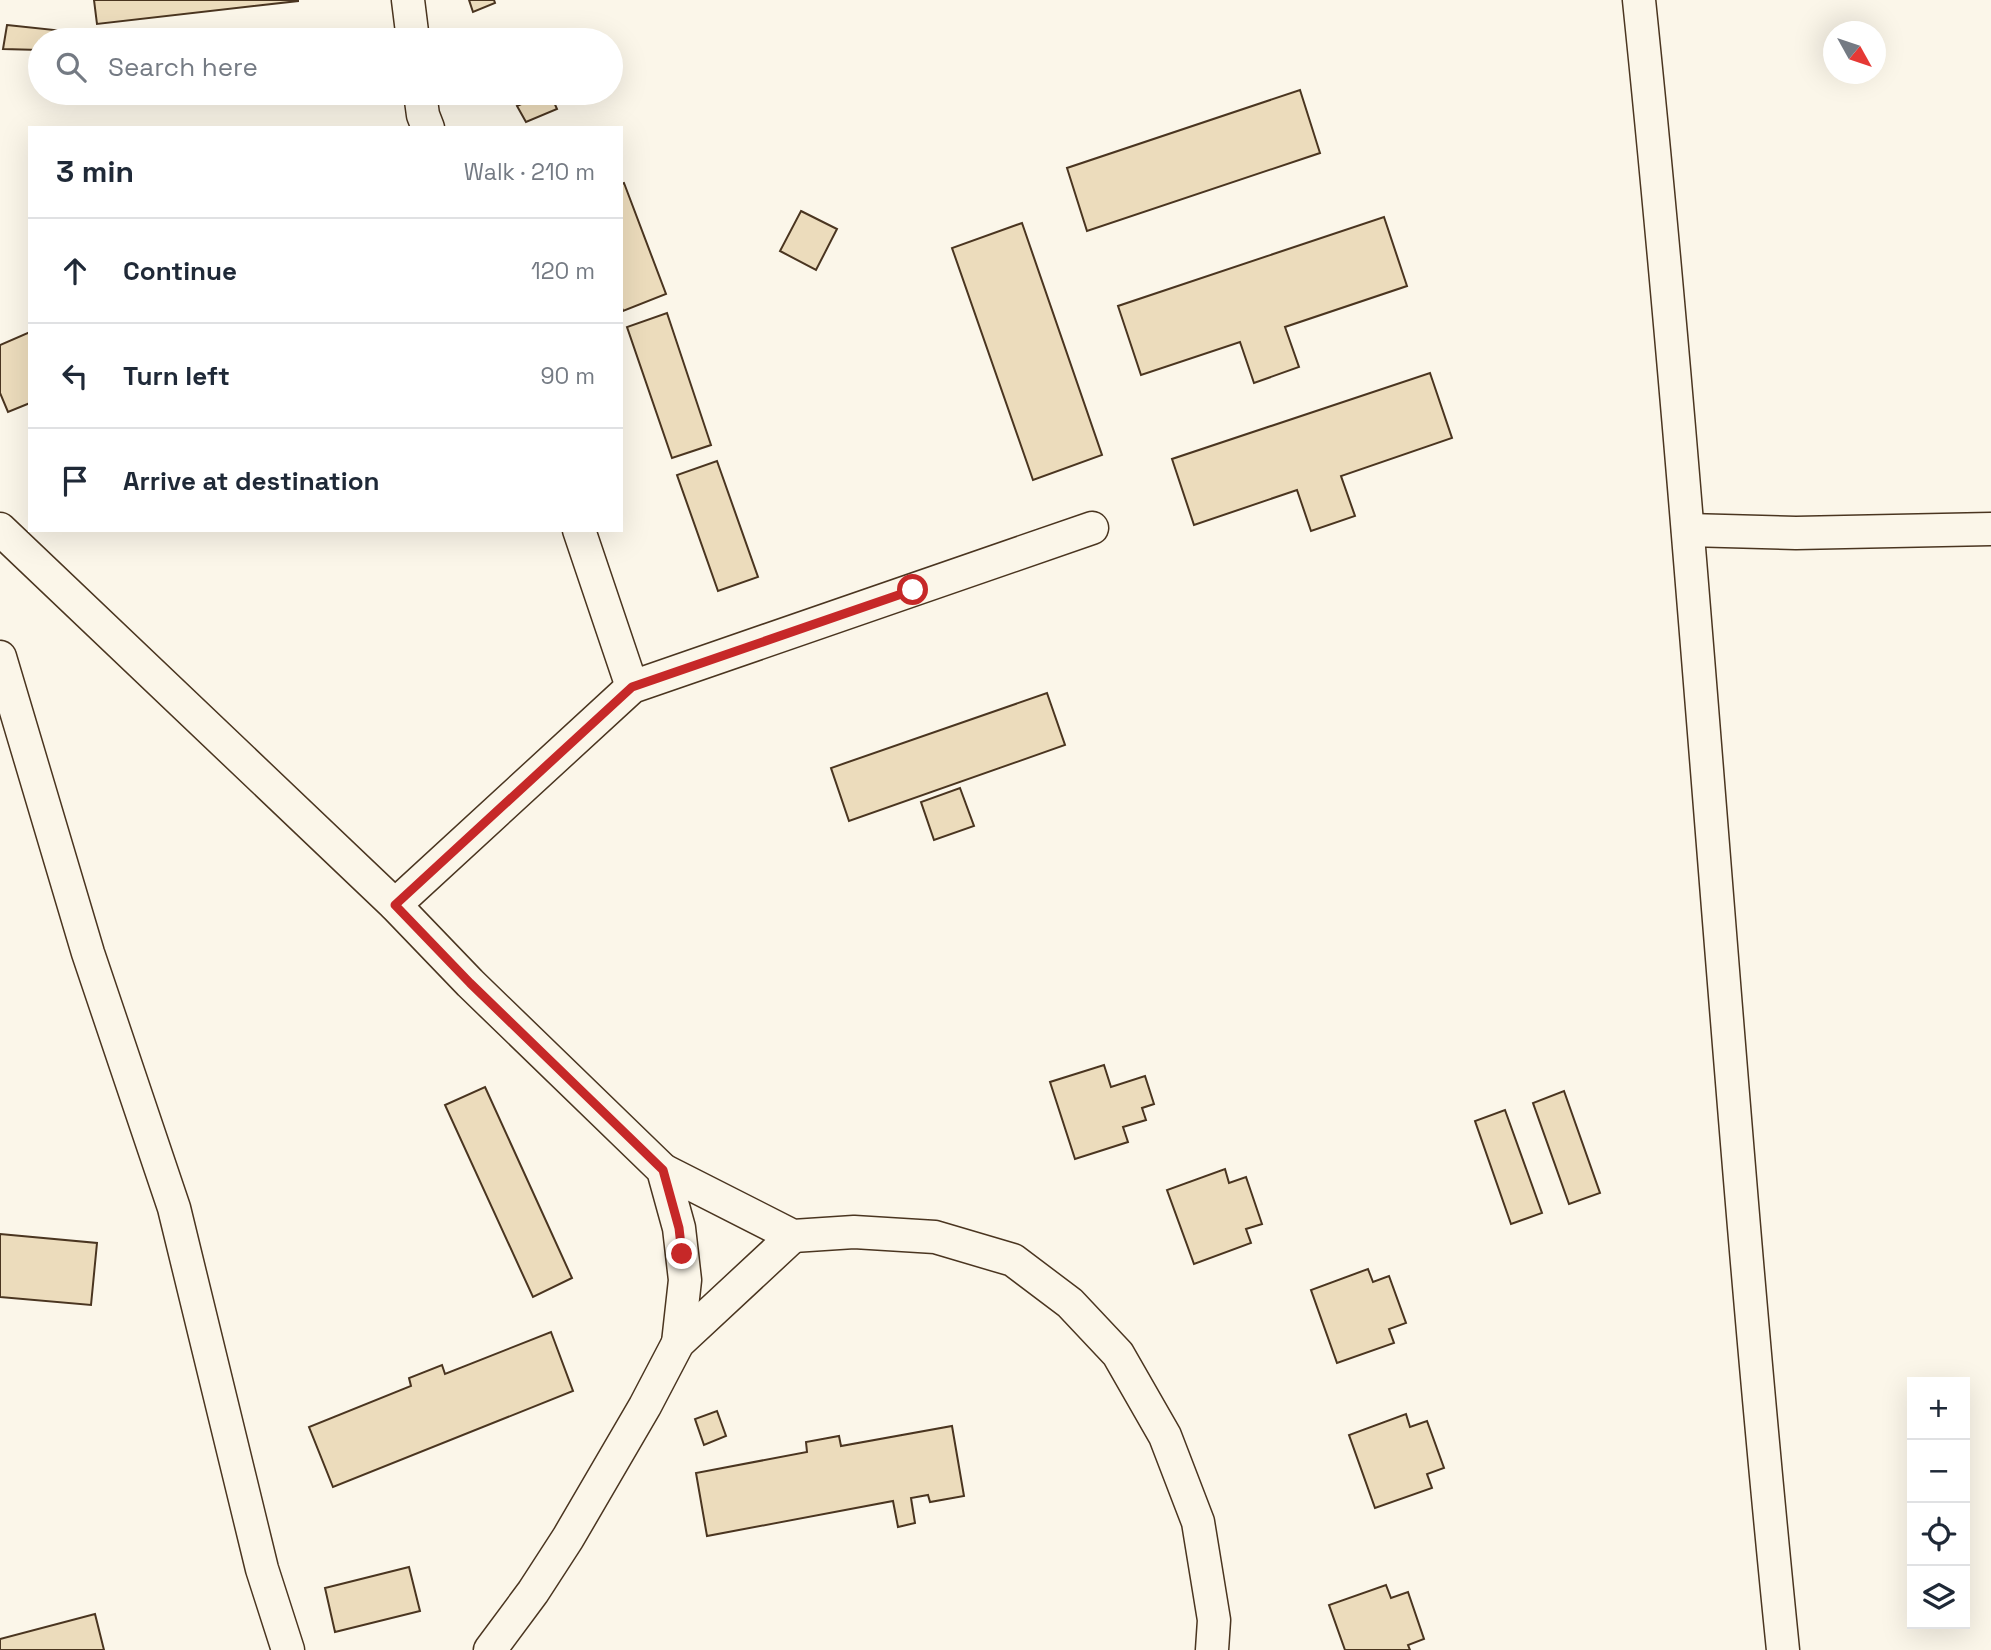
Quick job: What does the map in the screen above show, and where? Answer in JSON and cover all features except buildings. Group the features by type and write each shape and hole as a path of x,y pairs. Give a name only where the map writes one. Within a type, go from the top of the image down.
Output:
{"street":[{"path":"408,0 412,28"},
{"path":"1639,0 1688,530 1758,1400 1783,1650"},
{"path":"422,105 427,126"},
{"path":"395,905 632,687 1092,528"},
{"path":"0,529 395,905 470,983 663,1170 793,1236 854,1232 934,1237 1013,1260 1070,1303 1118,1354 1166,1436 1198,1522 1214,1620 1212,1650"},
{"path":"1688,530 1796,533 1991,529"},
{"path":"580,532 632,687"},
{"path":"0,657 88,953 174,1208 262,1569 288,1650"},
{"path":"663,1170 679,1228 685,1280 678,1343"},
{"path":"490,1650 527,1601 568,1538 645,1406 678,1343 793,1236"}],"route":[{"path":"682,1254 679,1228 663,1170 470,983 395,905 632,687 913,590"}]}
